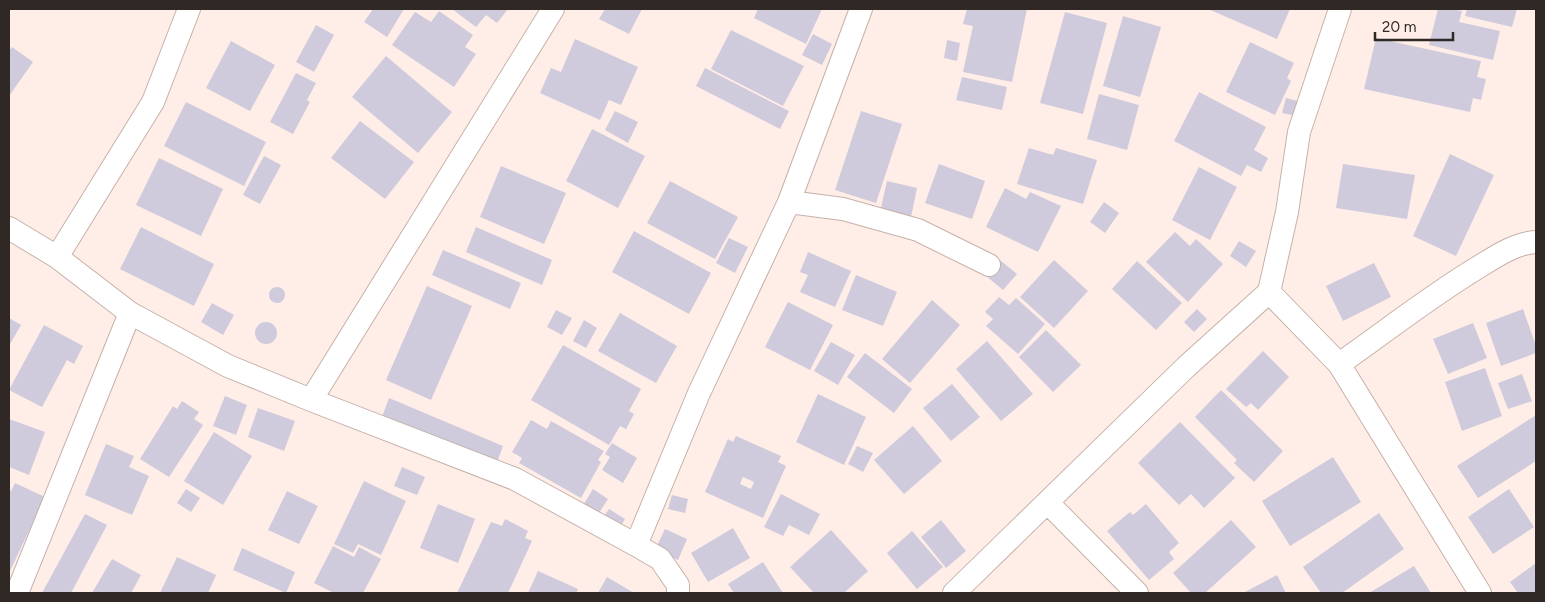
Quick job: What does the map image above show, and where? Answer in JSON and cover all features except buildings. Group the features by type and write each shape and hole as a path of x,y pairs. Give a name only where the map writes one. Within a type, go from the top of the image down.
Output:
{"street":[{"path":"57,257 153,102 189,9"},
{"path":"311,400 553,9"},
{"path":"636,544 699,393 789,202 861,9"},
{"path":"954,593 1186,368 1269,292 1288,212 1299,132 1340,9"},
{"path":"789,202 843,209 918,230 989,265"},
{"path":"9,228 57,257 130,314 228,366 515,479 636,544 660,560 678,586 678,593"},
{"path":"1339,364 1452,283 1524,242 1536,242"},
{"path":"1269,292 1339,364 1480,593"},
{"path":"18,593 130,314"},
{"path":"1048,503 1137,593"}]}
